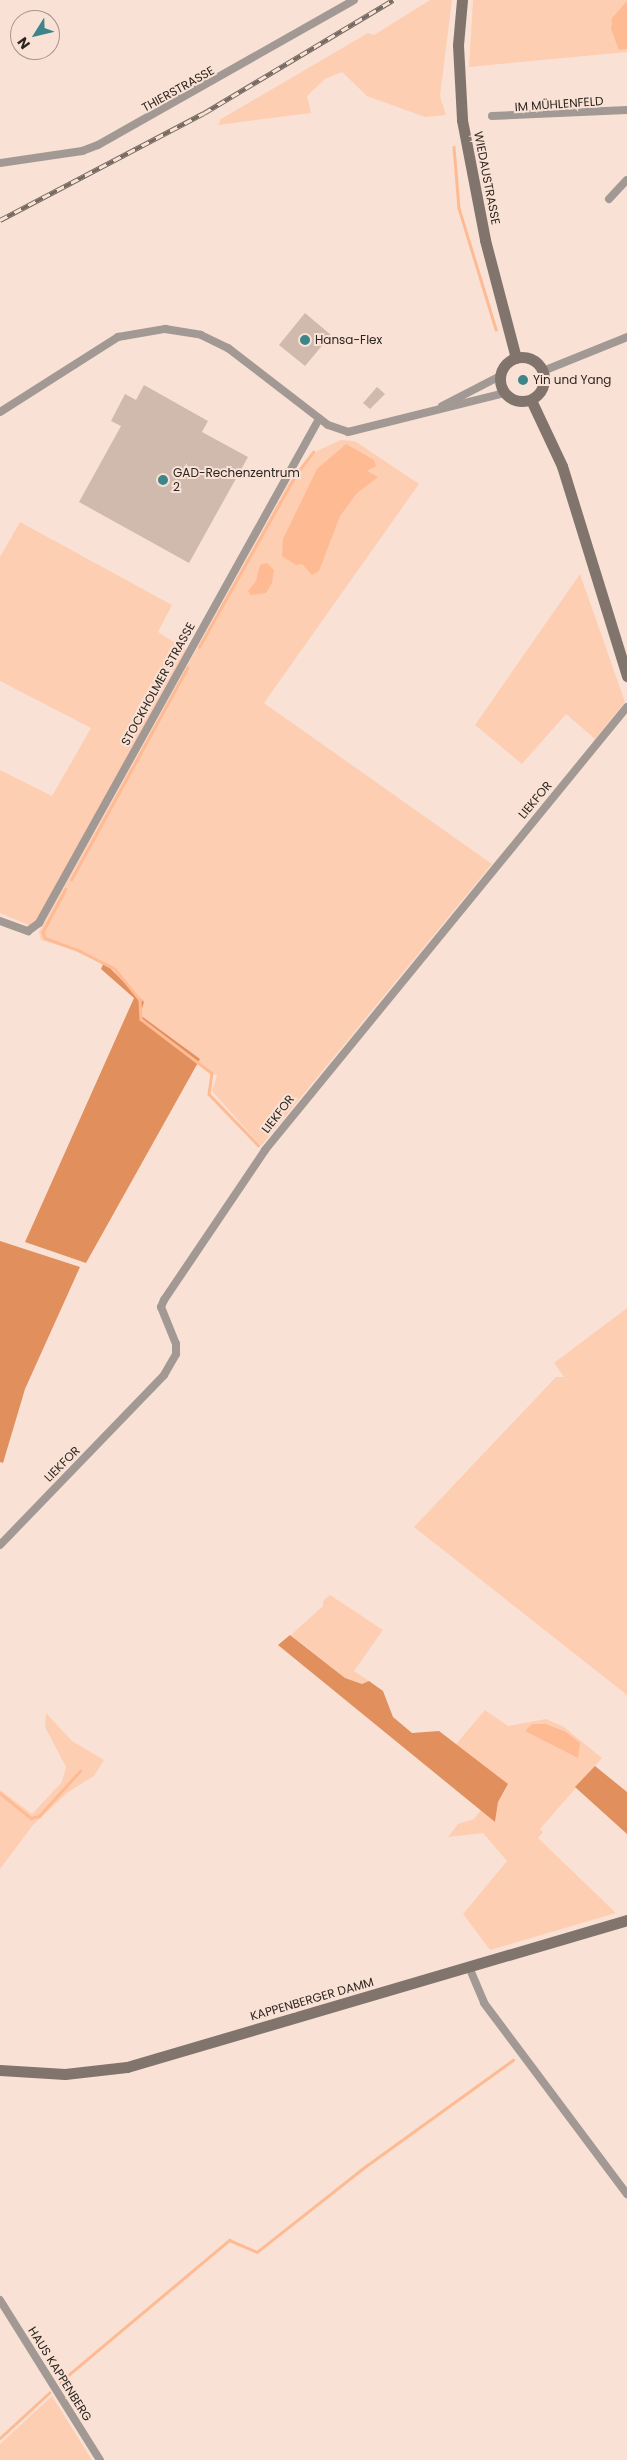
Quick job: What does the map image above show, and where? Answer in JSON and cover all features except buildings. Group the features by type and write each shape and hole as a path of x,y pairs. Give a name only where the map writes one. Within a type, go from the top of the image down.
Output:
{"main road":[{"name":"WIEDAUSTRASSE","path":"462,0 458,45 462,120 485,240 516,358"},
{"path":"516,358 535,361 543,371 541,391 531,400 517,401 505,393 500,376 504,366 516,358"},
{"path":"531,400 562,466 627,676"},
{"name":"KAPPENBERGER DAMM","path":"0,2070 74,2074 127,2067 627,1920"}],"street":[{"name":"THIERSTRASSE","path":"0,163 82,151 98,146 354,0"},
{"name":"IM MÜHLENFELD","path":"492,116 627,110"},
{"path":"609,199 627,180"},
{"path":"0,412 118,337 165,330 201,335 228,348 334,429 354,432 442,406 505,393"},
{"path":"543,371 627,337"},
{"path":"442,406 500,376"},
{"name":"STOCKHOLMER STRASSE","path":"0,921 28,930 39,924 320,419"},
{"name":"LIEKFOR","path":"0,1545 164,1375 176,1354 176,1344 161,1308 164,1300 265,1150 627,706"},
{"path":"469,1967 484,2003 627,2194"},
{"name":"HAUS KAPPENBERG","path":"0,2300 100,2460"}],"shaded area":[{"path":"430,0 452,0 440,96 446,115 425,117 367,96 342,72 325,79 307,96 311,113 218,125 221,119 368,33 374,35"},
{"path":"473,0 627,0 627,52 469,67"},
{"path":"627,1 627,49 619,50 611,29 612,18"},
{"path":"341,440 355,441 419,484 264,703 492,864 261,1146 212,1091 217,1076 140,1015 144,1002 114,969 80,951 41,940 39,932 289,483 317,451"},
{"path":"346,444 374,460 376,466 367,471 378,477 357,493 340,516 319,571 312,575 302,564 296,565 282,556 283,539 317,469"},
{"path":"20,522 172,605 158,632 186,650 33,927 0,913 0,770 52,796 91,728 0,681 0,557"},
{"path":"267,563 274,570 272,583 266,593 251,595 248,591 256,581 260,565"},
{"path":"580,574 625,702 595,739 566,714 522,764 475,725"},
{"path":"104,962 144,1002 140,1015 200,1059 86,1263 25,1242 134,998 101,969"},
{"path":"0,1241 80,1267 25,1389 3,1463 0,1462"},
{"path":"627,1308 627,1695 414,1527 556,1377 564,1377 554,1363"},
{"path":"330,1595 383,1630 354,1671 369,1681 362,1684 345,1678 291,1635 323,1606 323,1601"},
{"path":"290,1635 345,1678 362,1684 369,1681 383,1691 393,1717 412,1733 439,1731 508,1784 498,1802 495,1822 278,1645"},
{"path":"485,1710 508,1726 546,1719 564,1727 602,1758 540,1829 543,1832 538,1838 616,1913 490,1950 463,1914 507,1861 483,1833 448,1837 458,1824 474,1819 481,1810 495,1822 498,1802 508,1785 456,1744"},
{"path":"46,1713 72,1741 104,1760 94,1776 68,1792 33,1825 0,1869 0,1790 32,1814 62,1782 66,1767 45,1727"},
{"path":"532,1724 546,1724 566,1732 580,1743 578,1758 525,1731"},
{"path":"595,1766 627,1792 627,1834 575,1787"},
{"path":"52,2396 92,2460 0,2460 0,2444"}],"waterway":[{"path":"454,147 459,208 496,329"},
{"path":"199,647 296,474 313,452"},
{"path":"71,880 187,668"},
{"path":"66,889 43,932 45,938 80,951 115,969 140,1000 141,1019 212,1073 209,1094 258,1145"},
{"path":"0,1793 31,1818 39,1816 80,1771"},
{"path":"60,2382 229,2240 257,2252 366,2166 513,2060"},
{"path":"0,2438 49,2393"}],"railway":[{"path":"0,220 204,113 393,0"}],"place":[{"name":"Hansa-Flex","path":"305,340"},
{"name":"Yin und Yang","path":"523,380"},
{"name":"GAD-Rechenzentrum 2","path":"163,480"}]}
